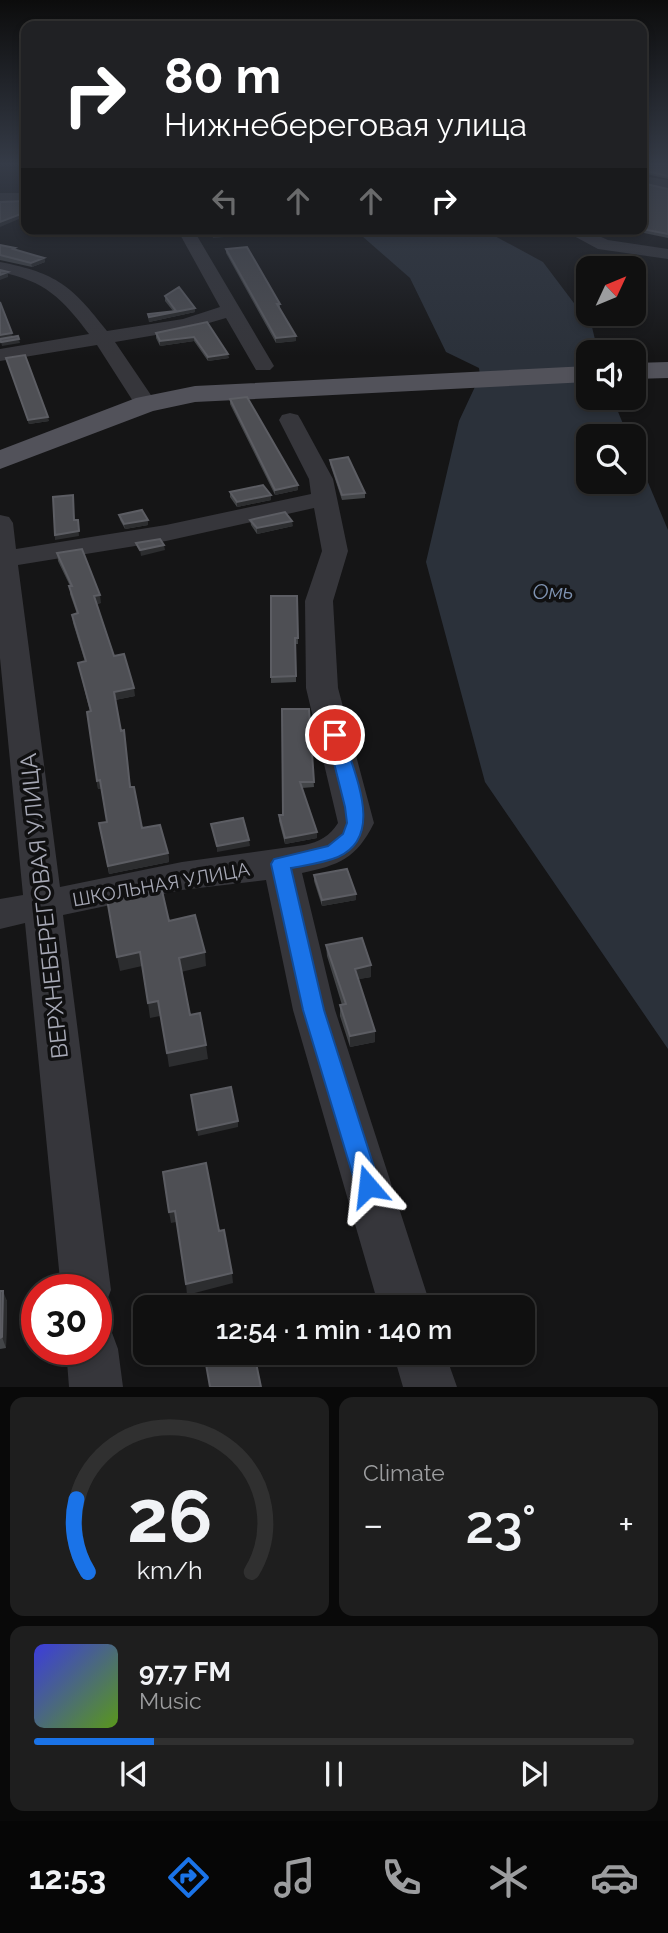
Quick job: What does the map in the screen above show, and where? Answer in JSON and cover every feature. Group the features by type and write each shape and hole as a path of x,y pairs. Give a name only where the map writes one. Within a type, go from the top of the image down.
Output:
{"main road":[{"path":"646,371 668,370"},
{"path":"0,460 146,404 217,391 576,374"}],"street":[{"path":"188,235 263,366"},
{"path":"582,235 604,245 668,254"},
{"path":"622,235 668,248"},
{"path":"0,267 47,280 61,291 101,337 146,404"},
{"path":"0,355 185,324 232,310"},
{"name":"ШКОЛЬНАЯ УЛИЦА","path":"0,914 182,876 281,864 334,851 351,838 356,823 322,688 319,601 335,551 326,498 316,467 290,420"},
{"path":"2,541 63,551 258,515 326,498"},
{"name":"ВЕРХНЕБЕРЕГОВАЯ УЛИЦА","path":"2,541 84,1274"},
{"path":"281,864 314,1010 401,1295"},
{"path":"94,1365 96,1387"}],"water":[{"name":"Омь","path":"361,235 493,235 543,262 576,306 576,326 591,326 595,340 576,340 576,410 617,410 623,424 576,424 576,494 646,494 646,478 668,530 668,1049 485,782 426,562 459,421 480,376 479,368 446,352 410,278"}],"building":[{"path":"647,227 668,227 668,234 647,230"},
{"path":"0,245 44,258 31,263 0,255"},
{"path":"247,247 296,336 276,338 226,249"},
{"path":"179,287 195,308 149,317 148,314 176,311 165,296"},
{"path":"0,302 12,333 0,335"},
{"path":"207,322 228,354 208,357 194,337 160,341 156,333"},
{"path":"18,336 19,339 1,342 0,339"},
{"path":"25,355 48,417 28,420 6,358"},
{"path":"247,397 298,485 275,490 230,399"},
{"path":"348,457 365,493 342,495 330,460"},
{"path":"263,485 271,495 237,502 230,492"},
{"path":"73,495 74,520 78,520 79,531 55,535 53,497"},
{"path":"142,510 148,520 124,524 119,515"},
{"path":"285,512 292,521 257,528 250,520"},
{"path":"160,539 164,545 140,550 136,543"},
{"path":"82,549 100,595 94,596 114,656 124,654 134,688 114,692 121,731 124,730 130,787 134,787 142,828 160,825 168,853 108,866 99,823 107,822 100,780 97,781 87,712 91,711 78,663 86,661 72,615 78,613 69,586 72,586 57,553"},
{"path":"271,596 297,596 296,676 271,677"},
{"path":"282,709 309,709 314,782 300,782 317,832 285,838 279,815 283,815"},
{"path":"243,818 249,840 217,846 211,824"},
{"path":"347,869 356,894 322,900 314,875"},
{"path":"160,882 169,921 195,915 205,952 179,958 190,1015 200,1013 206,1045 167,1053 158,1001 148,1003 140,952 117,957 107,899 115,898 114,892"},
{"path":"362,938 371,965 355,969 375,1031 350,1036 340,1005 346,1004 326,945"},
{"path":"231,1087 238,1121 197,1130 191,1095"},
{"path":"206,1163 219,1231 224,1230 232,1273 186,1284 175,1211 169,1212 163,1172"},
{"path":"0,1291 3,1291 0,1338"},
{"path":"206,1365 256,1365 261,1387 210,1387"}],"route":[{"path":"335,735 354,807 356,823 351,838 334,851 281,864 314,1010 368,1186"}]}
